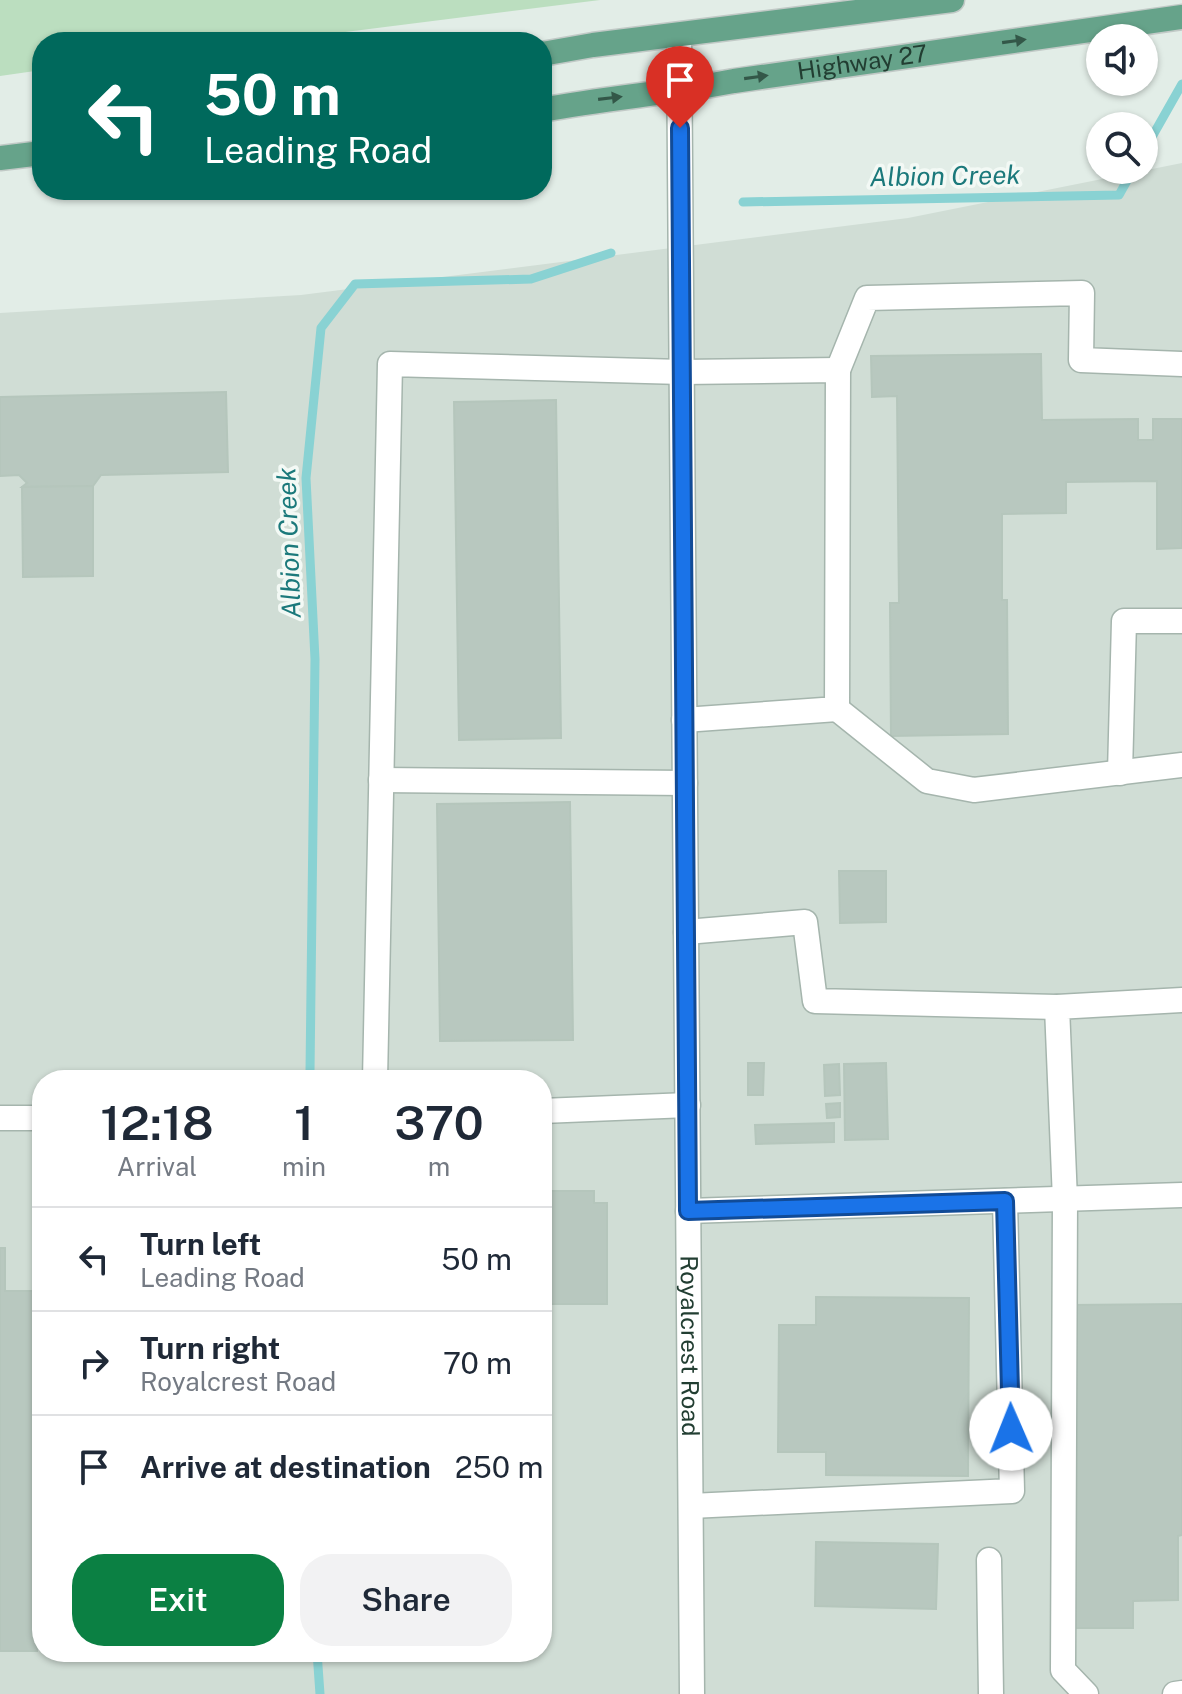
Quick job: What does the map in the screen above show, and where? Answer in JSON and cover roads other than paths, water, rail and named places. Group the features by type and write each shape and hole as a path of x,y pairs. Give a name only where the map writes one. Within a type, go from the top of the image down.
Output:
{"main road":[{"name":"Highway 27","path":"552,52 952,0"},
{"name":"Highway 27","path":"552,108 1182,17"},
{"path":"0,158 32,154"}],"street":[{"name":"Royalcrest Road","path":"679,36 692,1694"},
{"path":"837,709 838,370 867,298 1082,293 1081,360 1182,364"},
{"path":"375,1070 390,364 682,372 838,370"},
{"path":"1120,773 1124,621 1182,621"},
{"path":"684,720 837,709 927,781 974,790 1182,765"},
{"path":"381,780 685,783"},
{"path":"686,932 805,922 815,1001 1057,1007 1182,1000"},
{"path":"1057,1007 1065,1200 1063,1670 1086,1694"},
{"path":"552,1111 688,1105"},
{"path":"0,1118 32,1118"},
{"path":"688,1211 1182,1195"},
{"path":"691,1506 1012,1491 1005,1201"},
{"path":"989,1560 991,1694"},
{"path":"1175,1694 1182,1693"}],"waterway":[{"name":"Albion Creek","path":"1158,126 1182,84"},
{"name":"Albion Creek","path":"743,202 1119,195 1125,184"},
{"name":"Albion Creek","path":"310,1070 315,659 306,478 321,328 355,284 531,279 611,253"},
{"name":"Albion Creek","path":"318,1662 320,1694"}]}
